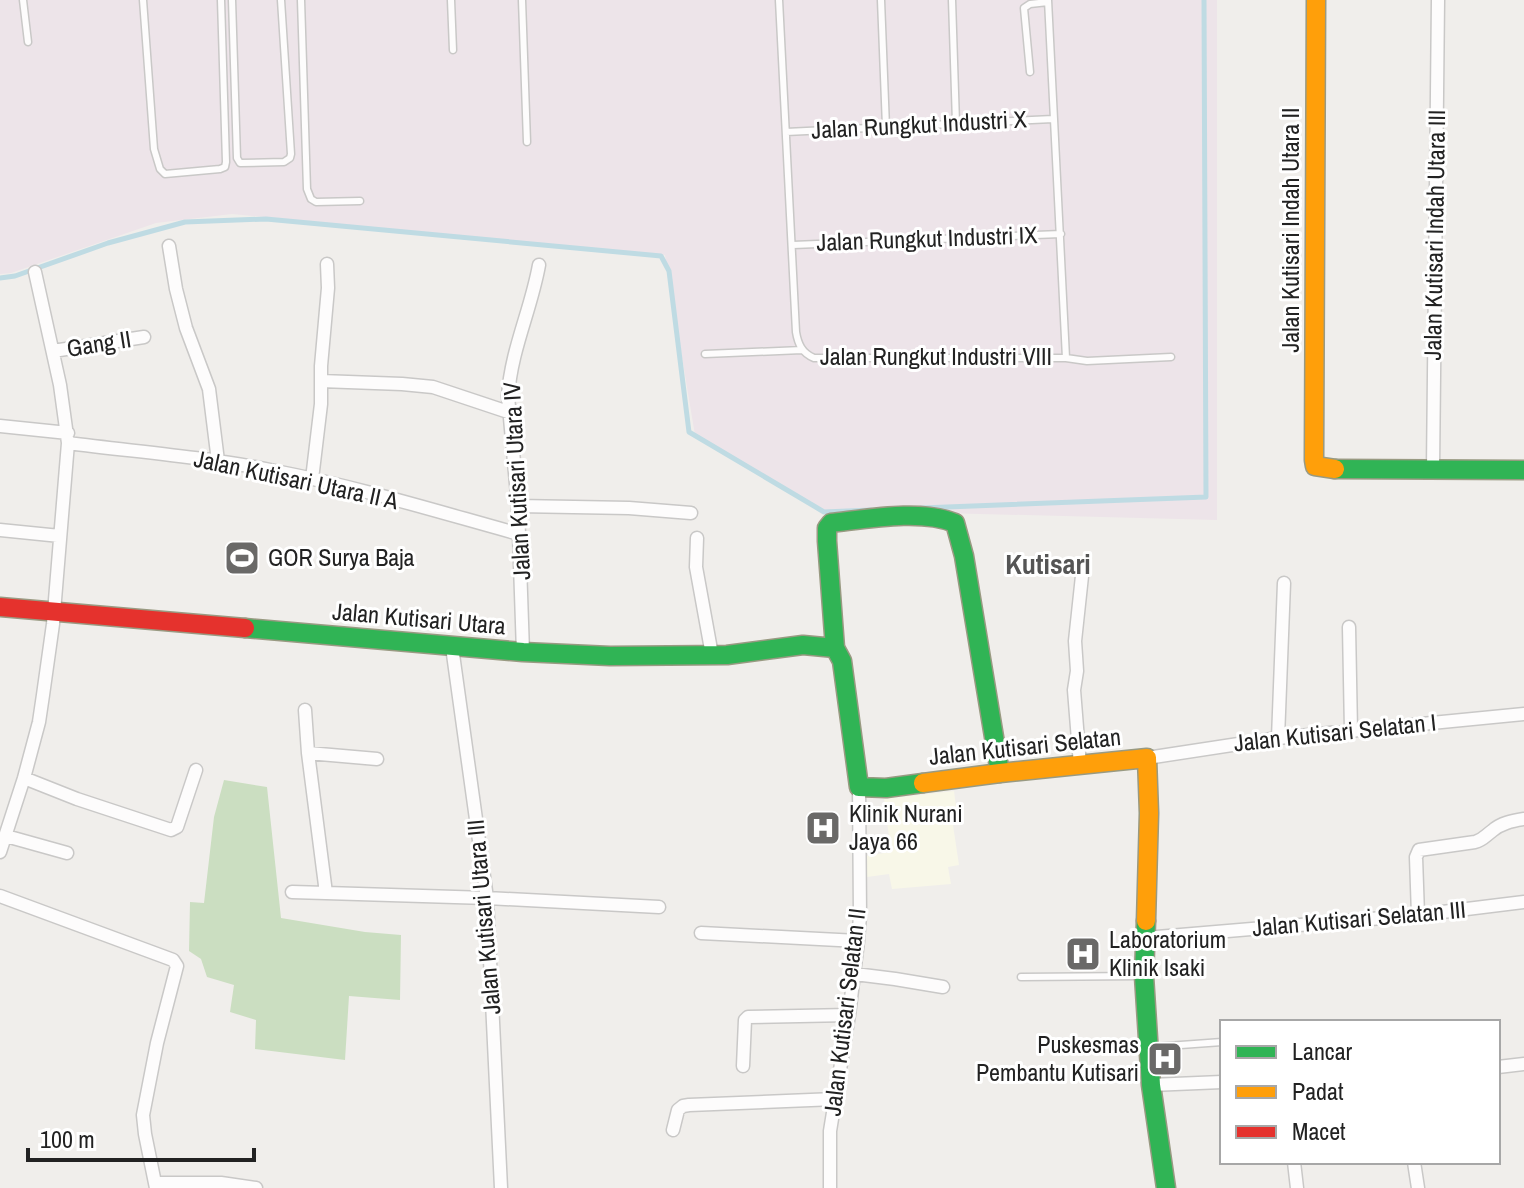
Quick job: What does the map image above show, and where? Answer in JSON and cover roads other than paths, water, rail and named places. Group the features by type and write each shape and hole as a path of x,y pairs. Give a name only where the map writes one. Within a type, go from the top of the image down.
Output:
{"street":[{"name":"Jalan Kutisari Indah Utara II","path":"1316,0 1315,466 1433,469"},
{"name":"Jalan Kutisari Indah Utara III","path":"1433,469 1438,0"},
{"path":"169,246 186,328 209,389 218,461"},
{"path":"312,479 318,440 327,264"},
{"name":"Jalan Kutisari Utara IV","path":"523,652 518,506 508,396 521,326 530,305 539,265"},
{"path":"0,852 39,722 54,611 68,438 35,272"},
{"name":"Gang II","path":"53,351 144,337"},
{"path":"321,381 433,387 511,413"},
{"name":"Jalan Kutisari Utara II A","path":"0,426 276,471 519,534"},
{"path":"1433,469 1524,470"},
{"path":"518,506 629,508 691,513"},
{"path":"859,787 842,661 835,648 827,541 829,524 834,522 925,517 952,519 957,526 1000,773"},
{"path":"0,530 60,536"},
{"path":"697,538 696,567 712,655"},
{"path":"1080,765 1074,690 1077,671 1075,641 1082,576"},
{"path":"1278,738 1284,583"},
{"name":"Jalan Kutisari Utara","path":"0,607 523,652 610,656 727,655 803,645 835,648"},
{"path":"1349,627 1351,731"},
{"name":"Jalan Kutisari Utara III","path":"452,647 487,898 501,1188"},
{"path":"305,710 326,893"},
{"name":"Jalan Kutisari Selatan I","path":"1147,758 1278,738 1524,714"},
{"path":"308,753 377,759"},
{"name":"Jalan Kutisari Selatan","path":"859,787 886,788 1147,758 1149,813 1144,976 1151,1085 1166,1188"},
{"path":"24,778 171,830 177,827 196,770"},
{"name":"Jalan Kutisari Selatan II","path":"830,1188 830,1131 855,974 860,916 859,787"},
{"path":"1418,915 1416,857 1419,850 1475,842 1504,823 1524,819"},
{"path":"6,836 67,853"},
{"path":"292,892 659,907"},
{"path":"0,896 173,960 177,966 143,1115 155,1186 221,1183 256,1188"},
{"name":"Jalan Kutisari Selatan III","path":"1145,938 1418,915 1524,902"},
{"path":"701,933 858,941"},
{"path":"855,974 943,987"},
{"path":"743,1066 745,1020 748,1017 849,1015"},
{"path":"1500,1067 1524,1064"},
{"path":"1151,1085 1220,1082"},
{"path":"673,1130 678,1110 683,1106 835,1099"},
{"path":"1294,1164 1297,1188"},
{"path":"1414,1164 1418,1188"}],"lane":[{"path":"23,0 28,42"},
{"path":"143,0 154,149 160,169 168,175 225,167 221,0"},
{"path":"232,0 237,158 240,163 284,162 290,158 281,0"},
{"path":"301,0 307,189 311,199 316,202 360,201"},
{"path":"451,0 453,50"},
{"path":"522,0 527,142"},
{"name":"Jalan Rungkut Industri VIII","path":"779,0 796,332 802,350 814,358 1066,358 1048,1"},
{"path":"881,0 886,127"},
{"path":"952,0 956,123"},
{"path":"1030,72 1024,8 1048,1"},
{"name":"Jalan Rungkut Industri X","path":"786,132 1053,119"},
{"name":"Jalan Rungkut Industri IX","path":"793,245 1061,234"},
{"path":"705,354 802,350"},
{"path":"1066,358 1087,361 1171,357"},
{"path":"1021,977 1144,976"},
{"path":"1149,1047 1220,1042"}],"waterway":[{"path":"921,508 1206,497 1204,0"},
{"path":"0,278 15,276 108,243 185,222 266,219 661,256 669,271 689,432 824,512 871,510"}],"place":[{"name":"GOR Surya Baja","path":"242,558"},
{"name":"Klinik Nurani Jaya 66","path":"823,828"},
{"name":"Laboratorium Klinik Isaki","path":"1083,954"},
{"name":"Puskesmas Pembantu Kutisari","path":"1165,1059"}],"district":[{"name":"Kutisari","path":"1048,564"}]}
